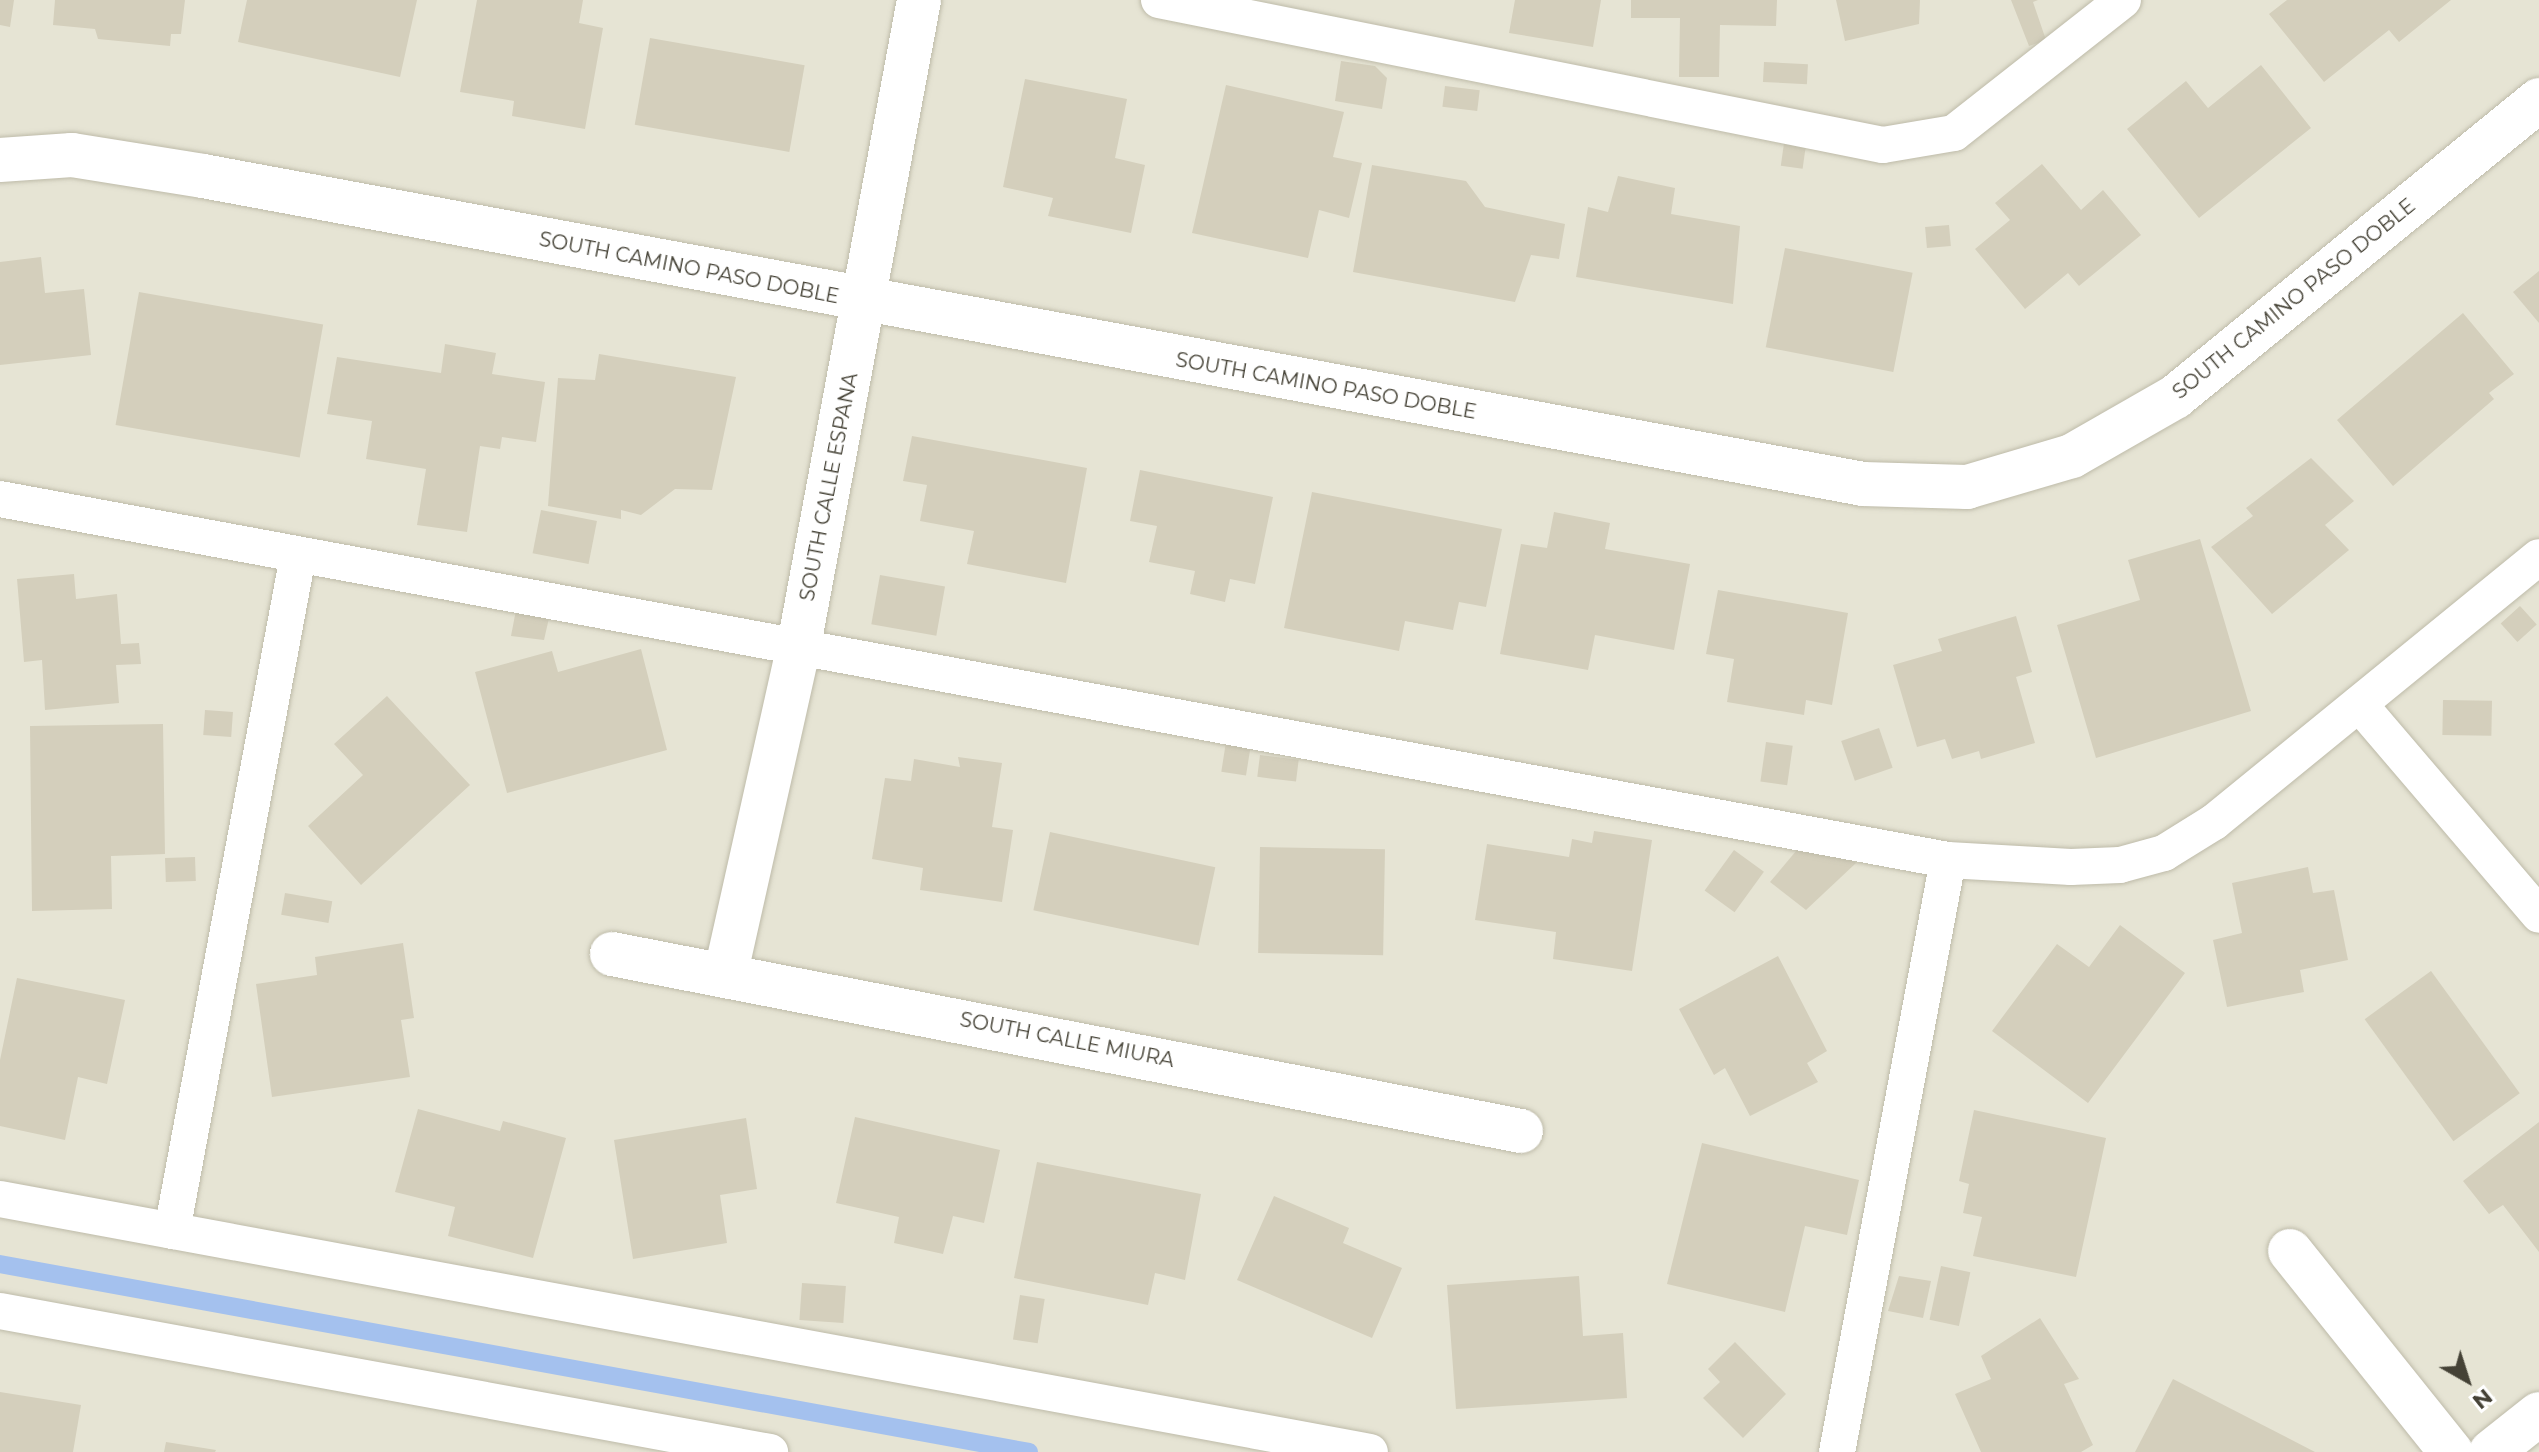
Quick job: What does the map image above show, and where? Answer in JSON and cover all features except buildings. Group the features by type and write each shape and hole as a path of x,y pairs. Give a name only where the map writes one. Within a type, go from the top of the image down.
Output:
{"street":[{"name":"SOUTH CALLE ESPANA","path":"726,972 799,645 919,0"},
{"name":"SOUTH CAMINO PASO DOBLE","path":"0,160 72,155 188,173 864,301 1863,484 1967,487 2072,456 2175,397 2539,100"},
{"name":"SOUTH CALLE MIURA","path":"612,954 726,972 1521,1131"},
{"path":"2290,1251 2451,1452"},
{"path":"2491,1452 2539,1414"}],"lane":[{"path":"1159,0 1883,145 1954,133 2123,0"},
{"path":"0,499 1948,860 2108,866 2164,853 2214,822 2539,557"},
{"path":"172,1231 298,556"},
{"path":"2359,704 2539,915"},
{"path":"1837,1452 1948,860"},
{"path":"0,1199 1370,1452"},
{"path":"0,1311 770,1452"}],"shaded area":[{"path":"0,0 2539,0 2539,1452 0,1452"}],"waterway":[{"path":"0,1264 1029,1452"}]}
